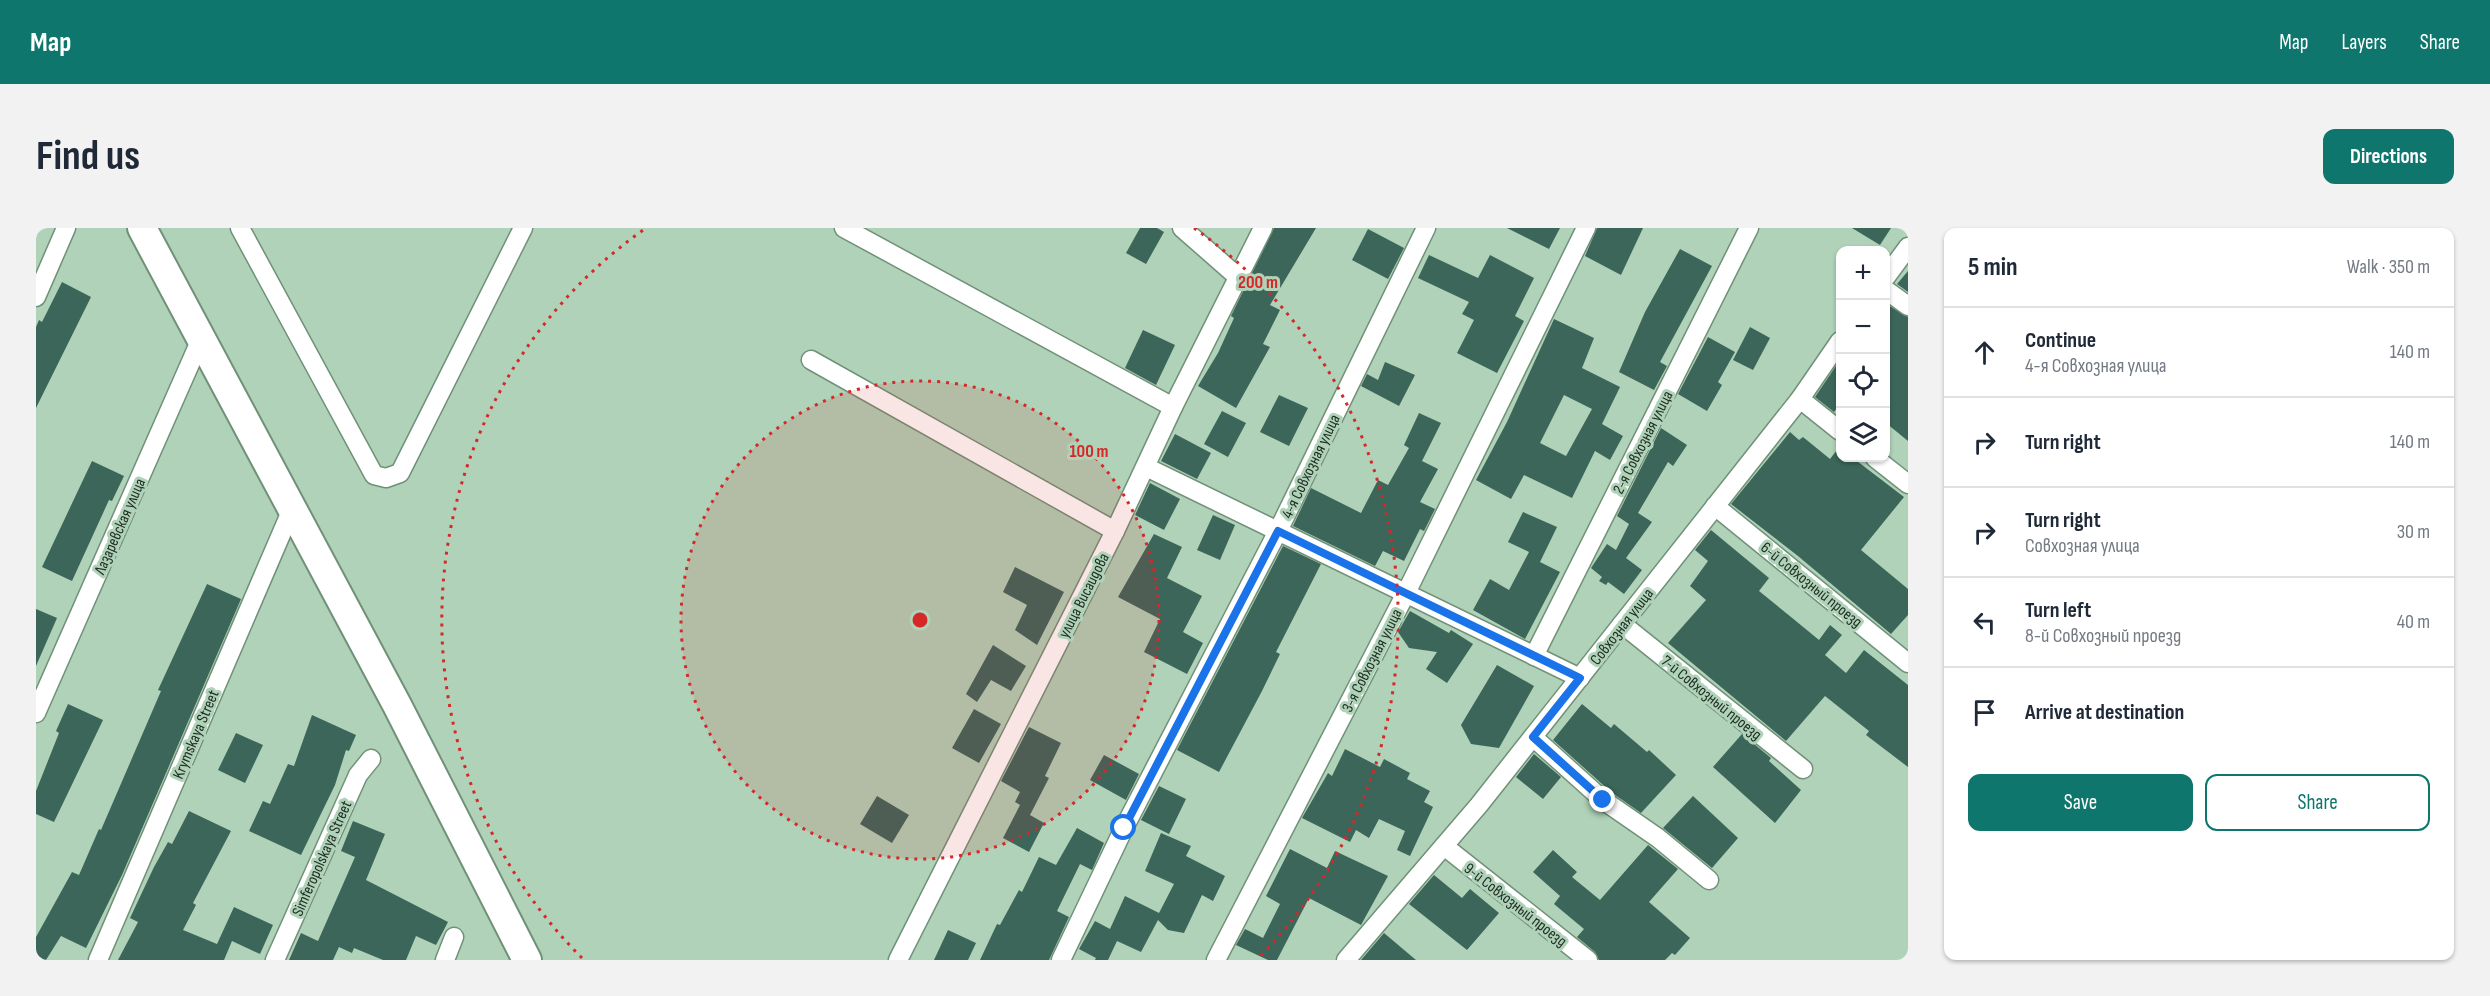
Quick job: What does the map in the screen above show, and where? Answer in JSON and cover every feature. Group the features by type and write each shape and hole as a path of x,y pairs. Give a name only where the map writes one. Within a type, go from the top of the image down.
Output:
{"main road":[{"path":"142,228 397,705 527,960"}],"street":[{"path":"36,297 66,228"},
{"path":"240,228 374,475 386,478 400,473 523,228"},
{"path":"844,228 1173,407"},
{"path":"1182,228 1239,278"},
{"name":"улица Висаидова","path":"898,960 1115,531 1173,407 1263,228"},
{"name":"4-я Совхозная улица","path":"1061,960 1124,828 1278,531 1426,228"},
{"name":"3-я Совхозная улица","path":"1216,960 1406,593 1586,228"},
{"name":"2-я Совхозная улица","path":"1534,656 1749,228"},
{"path":"1890,272 1908,247"},
{"path":"1890,293 1908,306"},
{"name":"Лазаревская улица","path":"36,713 201,339"},
{"name":"Совхозная улица","path":"1348,959 1533,737 1800,399 1836,347"},
{"path":"811,360 1115,531"},
{"path":"1800,399 1836,428"},
{"path":"1880,462 1908,484"},
{"path":"1146,467 1580,678"},
{"name":"6-й Совхозный проезд","path":"1715,506 1908,663"},
{"name":"Krymskaya Street","path":"98,960 292,509"},
{"name":"7-й Совхозный проезд","path":"1622,624 1803,769"},
{"path":"1533,737 1603,800 1658,838 1709,880"},
{"name":"Simferopolskaya Street","path":"275,960 358,775 371,759"},
{"name":"9-й Совхозный проезд","path":"1444,846 1588,960"},
{"path":"445,960 454,937"}],"building":[{"path":"1140,228 1157,228 1164,232 1146,264 1126,253"},
{"path":"1274,228 1316,228 1270,305 1280,310 1263,344 1270,347 1236,408 1198,386 1218,353 1234,318 1231,316"},
{"path":"1507,228 1560,228 1549,249"},
{"path":"1597,228 1643,228 1621,275 1585,256"},
{"path":"1852,228 1891,228 1880,245"},
{"path":"1368,229 1404,248 1388,279 1352,260"},
{"path":"1680,249 1712,266 1660,362 1667,366 1654,390 1619,372 1645,312"},
{"path":"1429,255 1478,278 1490,255 1534,278 1515,316 1524,321 1497,373 1457,353 1474,320 1462,314 1469,302 1418,278"},
{"path":"1908,271 1908,292 1897,284"},
{"path":"62,282 91,297 36,408 36,327 39,320 42,322"},
{"path":"1890,306 1908,317 1908,441 1890,426"},
{"path":"1554,319 1594,338 1582,368 1620,387 1602,424 1623,436 1610,460 1595,451 1572,498 1524,475 1511,499 1476,480 1507,422","holes":["1564,395 1592,409 1566,456 1540,443"]},
{"path":"1750,327 1770,338 1753,370 1733,360"},
{"path":"1143,330 1175,345 1156,385 1125,368"},
{"path":"1708,337 1735,352 1718,382 1722,385 1707,411 1678,394"},
{"path":"1385,362 1415,375 1399,406 1361,386 1367,374 1378,380"},
{"path":"1836,366 1836,409 1834,412 1815,397"},
{"path":"1279,395 1308,408 1289,446 1260,432"},
{"path":"1222,411 1246,423 1228,457 1204,444"},
{"path":"1419,413 1441,423 1422,461 1438,469 1420,502 1435,509 1424,531 1420,529 1404,561 1383,551 1375,566 1293,526 1311,488 1361,513 1378,480 1388,485 1409,448 1404,445"},
{"path":"1661,428 1687,445 1673,466 1668,462 1638,513 1652,522 1626,558 1642,570 1624,594 1608,582 1606,585 1599,581 1602,577 1591,568 1607,544 1616,550 1629,524 1617,516"},
{"path":"1790,432 1799,440 1803,437 1830,459 1836,451 1836,462 1858,462 1904,497 1861,550 1908,589 1908,615 1891,634 1798,556 1731,504"},
{"path":"1175,434 1211,453 1197,479 1161,461"},
{"path":"92,461 124,476 112,501 109,500 72,581 42,567"},
{"path":"1150,483 1180,499 1164,530 1135,515"},
{"path":"1523,512 1557,527 1540,562 1560,572 1525,639 1473,610 1490,579 1509,590 1529,552 1508,542"},
{"path":"1213,515 1235,525 1220,560 1197,550"},
{"path":"1711,530 1769,578 1759,591 1819,640 1830,625 1842,635 1825,655 1846,673 1864,650 1908,685 1908,767 1866,735 1869,731 1825,696 1786,741 1668,643 1706,600 1690,586 1708,561 1695,550"},
{"path":"1154,534 1182,547 1167,578 1202,596 1183,632 1203,643 1187,674 1144,652 1160,619 1118,597"},
{"path":"1283,546 1321,564 1276,652 1280,654 1262,691 1219,772 1177,750"},
{"path":"1015,567 1064,592 1037,645 1015,630 1027,605 1003,592"},
{"path":"207,584 241,599 122,875 86,948 61,936 46,960 36,960 36,937 72,872 79,875 99,829 101,830 161,691 158,690"},
{"path":"36,609 57,618 36,666"},
{"path":"1410,611 1449,633 1451,630 1473,644 1447,683 1426,669 1437,652 1409,648 1398,632"},
{"path":"993,645 1026,666 1011,691 991,680 977,702 966,694"},
{"path":"1497,665 1534,686 1499,748 1471,744 1461,725"},
{"path":"68,704 103,720 54,822 36,814 36,791 59,733 56,731"},
{"path":"1582,704 1611,728 1614,724 1647,752 1649,750 1676,775 1641,813 1611,792 1553,740"},
{"path":"974,709 1001,724 979,763 952,748"},
{"path":"312,715 356,735 349,751 346,750 335,785 301,855 249,831 263,801 270,804 288,764 294,766"},
{"path":"1029,727 1061,743 1045,776 1049,778 1030,815 1044,823 1029,852 1003,838 1020,805 1015,802 1020,792 1001,781"},
{"path":"236,733 263,745 245,783 218,770"},
{"path":"1742,734 1771,758 1769,761 1801,790 1775,823 1713,767"},
{"path":"1345,749 1380,767 1384,759 1410,773 1407,779 1430,791 1424,802 1433,807 1410,856 1397,850 1405,831 1379,819 1369,838 1356,830 1350,842 1302,818 1328,773 1332,776"},
{"path":"1534,754 1561,777 1543,799 1516,777"},
{"path":"1104,755 1139,774 1126,800 1090,780"},
{"path":"1159,786 1186,799 1169,834 1141,820"},
{"path":"877,796 909,815 892,843 860,824"},
{"path":"1693,796 1738,838 1712,868 1663,828"},
{"path":"189,811 231,831 193,903 196,905 183,930 217,944 234,907 273,925 260,954 232,941 224,960 118,960 138,922 130,918 154,867 168,842 172,844"},
{"path":"353,821 385,834 366,880 448,922 436,945 416,936 406,960 383,960 354,948 352,953 339,947 333,960 289,960 301,933 318,941 355,857 341,851"},
{"path":"1077,828 1104,843 1092,870 1080,864 1057,911 1069,917 1049,960 980,960 997,924 1000,925 1019,890 1022,892 1039,857 1056,865"},
{"path":"1161,833 1191,846 1186,856 1225,876 1213,901 1202,895 1184,933 1168,930 1158,920 1141,952 1117,941 1108,960 1095,960 1096,958 1079,949 1095,921 1110,929 1125,896 1159,913 1174,884 1145,871"},
{"path":"1648,845 1678,869 1649,902 1690,938 1675,955 1672,953 1665,960 1599,960 1595,952 1577,937 1584,929 1554,904 1560,896 1533,872 1553,850 1577,872 1572,877 1600,900"},
{"path":"1290,849 1327,868 1335,851 1388,876 1361,925 1309,898 1277,960 1268,960 1236,945 1245,929 1263,938 1280,904 1266,896"},
{"path":"1434,875 1462,898 1470,889 1499,913 1467,950 1409,904"},
{"path":"948,930 976,943 968,960 934,960"},
{"path":"1384,933 1416,960 1361,960"}],"route":[{"path":"1124,828 1278,531 1580,678 1533,737 1603,800"}]}
